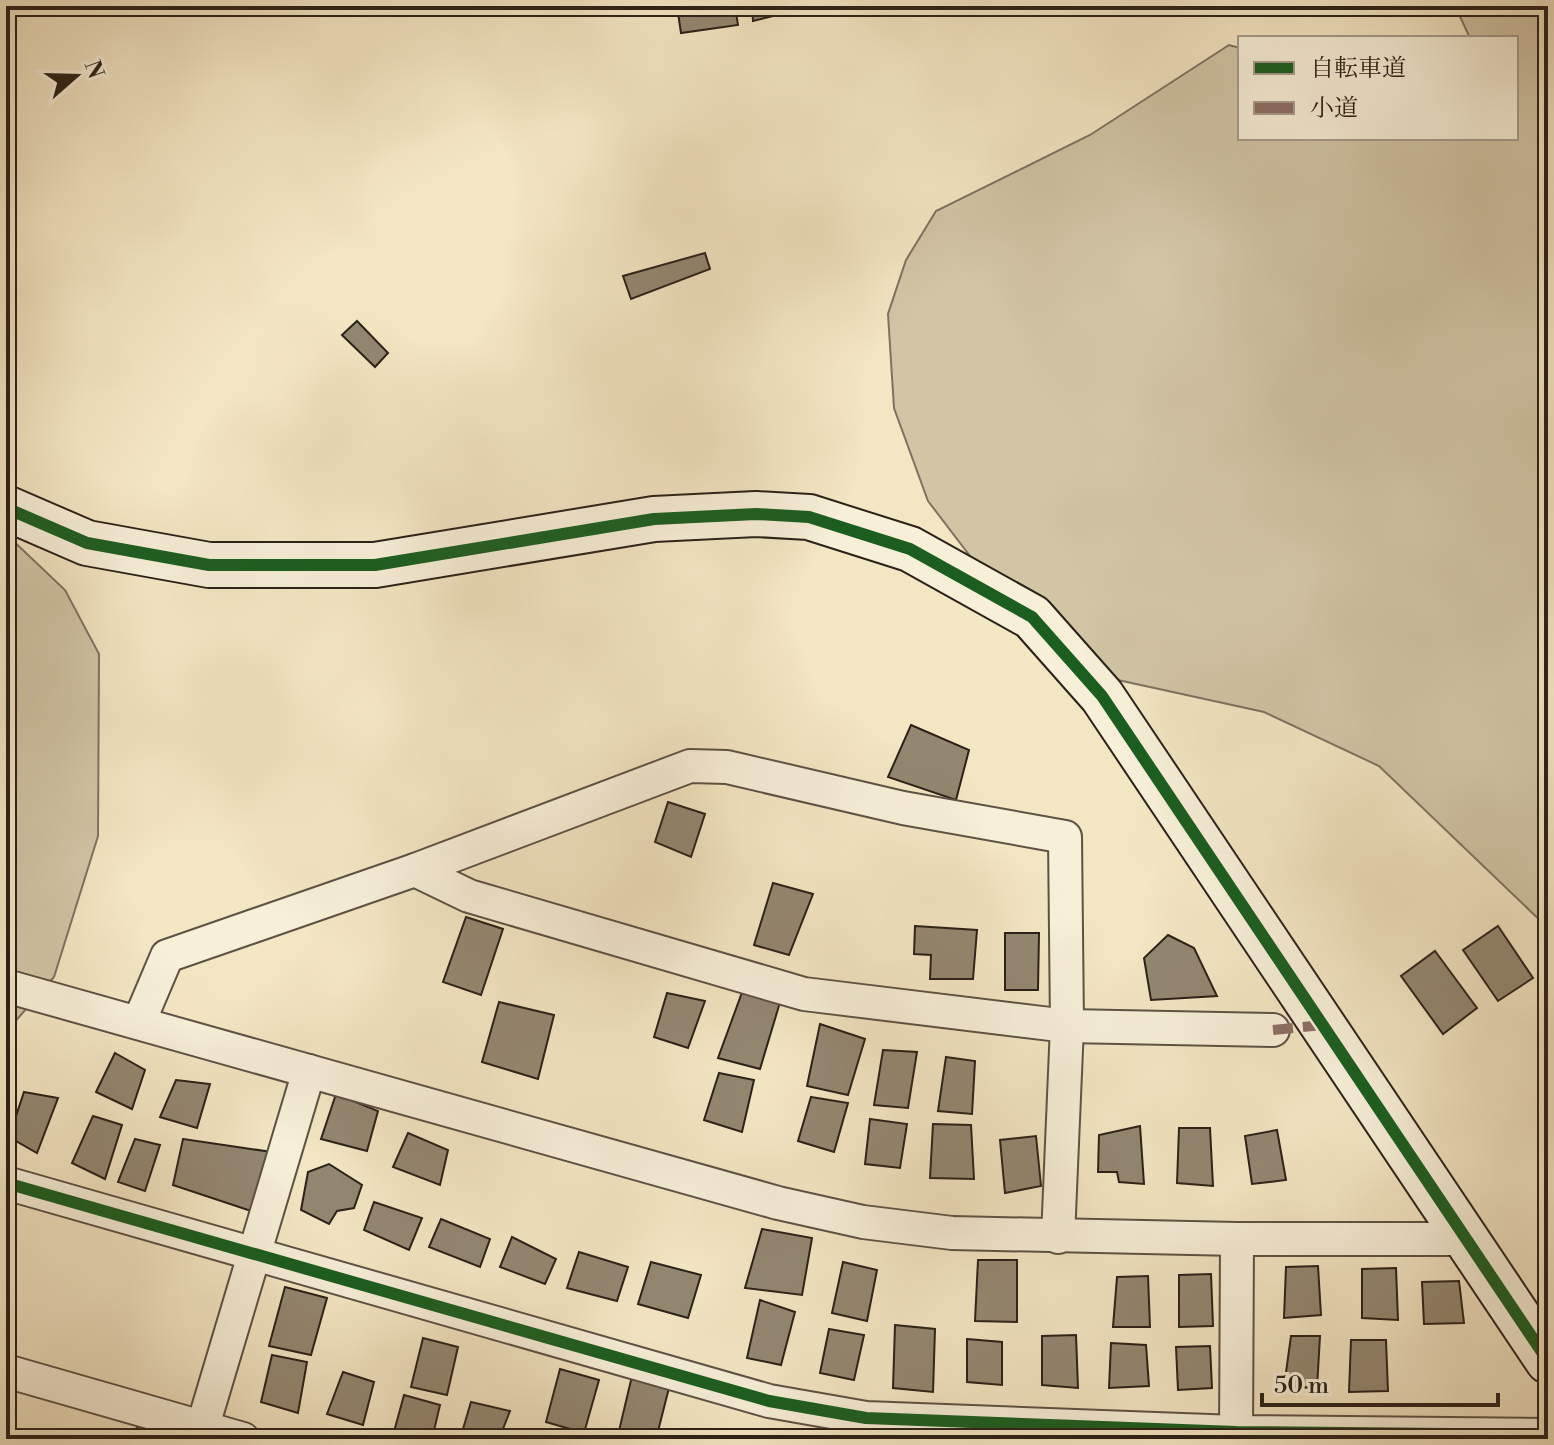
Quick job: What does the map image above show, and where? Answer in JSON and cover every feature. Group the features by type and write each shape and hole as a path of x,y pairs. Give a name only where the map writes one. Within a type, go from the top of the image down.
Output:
{"street":[{"path":"6,508 87,543 209,565 375,565 654,519 756,514 809,517 910,549 1032,617 1102,696 1548,1361"},
{"path":"139,1022 167,956 415,870 690,766 727,767 903,808 1065,837 1067,1026 1058,1237"},
{"path":"415,870 469,896 804,994 1067,1026 1273,1030"},
{"path":"6,986 778,1203 863,1222 952,1233 1058,1237 1467,1239"},
{"path":"200,1433 309,1071"},
{"path":"6,1183 783,1404 866,1418 1236,1435 1548,1435"},
{"path":"1236,1435 1237,1239"},
{"path":"6,1371 200,1433 243,1439"}],"shaded area":[{"path":"1455,6 1548,6 1548,928 1379,766 1264,712 1118,680 1002,598 928,501 894,408 888,314 906,260 936,211 1090,135 1229,45 1238,47 1238,140 1518,140 1518,36 1469,36"},
{"path":"6,534 65,590 99,654 98,836 54,977 6,1032"}],"building":[{"path":"677,6 735,6 738,25 681,33"},
{"path":"752,6 774,6 777,15 753,21"},
{"path":"705,253 710,269 631,299 623,276"},
{"path":"357,321 388,353 375,367 342,335"},
{"path":"911,725 969,750 956,800 888,777"},
{"path":"668,802 705,814 691,857 655,842"},
{"path":"773,883 813,894 789,955 754,945"},
{"path":"466,917 503,929 481,995 443,982"},
{"path":"915,926 977,930 973,979 930,979 931,955 914,954"},
{"path":"1498,926 1533,978 1498,1001 1463,950"},
{"path":"1005,933 1039,933 1038,990 1005,990"},
{"path":"1168,935 1194,948 1217,996 1151,1000 1144,958"},
{"path":"1435,951 1477,1008 1443,1034 1401,976"},
{"path":"744,987 781,999 760,1069 718,1058"},
{"path":"667,993 705,1001 688,1048 654,1037"},
{"path":"499,1002 554,1015 538,1079 482,1062"},
{"path":"820,1024 865,1039 848,1095 807,1086"},
{"path":"883,1050 917,1052 908,1108 874,1105"},
{"path":"115,1053 145,1070 132,1109 96,1092"},
{"path":"946,1057 975,1061 972,1114 938,1111"},
{"path":"719,1073 754,1080 742,1132 704,1120"},
{"path":"176,1080 210,1084 197,1128 160,1117"},
{"path":"24,1092 58,1098 37,1153 9,1137"},
{"path":"336,1094 378,1111 367,1151 321,1139"},
{"path":"811,1097 848,1103 834,1152 798,1141"},
{"path":"93,1116 122,1125 105,1179 72,1163"},
{"path":"870,1119 907,1124 900,1168 865,1164"},
{"path":"933,1124 971,1125 974,1179 930,1178"},
{"path":"1140,1126 1144,1184 1119,1182 1117,1172 1098,1172 1099,1135"},
{"path":"1179,1128 1210,1128 1213,1186 1177,1183"},
{"path":"1277,1130 1286,1180 1252,1184 1245,1136"},
{"path":"408,1133 448,1150 440,1185 393,1167"},
{"path":"1036,1136 1041,1186 1005,1193 1000,1140"},
{"path":"135,1139 160,1145 145,1191 118,1182"},
{"path":"183,1139 272,1152 254,1212 173,1185"},
{"path":"329,1164 362,1185 354,1208 337,1211 329,1224 301,1210 308,1172"},
{"path":"374,1202 422,1218 409,1250 364,1230"},
{"path":"441,1219 490,1239 480,1267 429,1247"},
{"path":"762,1229 812,1238 802,1295 745,1288"},
{"path":"512,1237 556,1259 545,1284 500,1267"},
{"path":"579,1252 628,1267 617,1301 567,1288"},
{"path":"978,1260 1017,1260 1017,1322 975,1321"},
{"path":"651,1262 701,1275 688,1318 638,1304"},
{"path":"843,1262 877,1270 867,1321 832,1313"},
{"path":"1318,1266 1321,1315 1284,1318 1286,1267"},
{"path":"1396,1268 1398,1320 1362,1318 1362,1269"},
{"path":"1211,1274 1213,1326 1179,1327 1179,1275"},
{"path":"1148,1276 1150,1327 1113,1327 1117,1277"},
{"path":"1459,1281 1464,1323 1424,1324 1422,1282"},
{"path":"285,1287 327,1298 311,1355 269,1346"},
{"path":"760,1300 795,1312 781,1365 747,1358"},
{"path":"895,1325 935,1329 933,1392 893,1388"},
{"path":"829,1329 864,1335 854,1380 820,1373"},
{"path":"1076,1335 1078,1388 1042,1385 1042,1336"},
{"path":"1291,1336 1320,1336 1317,1388 1284,1387"},
{"path":"423,1338 458,1347 447,1395 411,1387"},
{"path":"967,1339 1002,1342 1002,1385 967,1382"},
{"path":"1351,1340 1386,1340 1388,1391 1349,1392"},
{"path":"1111,1343 1146,1345 1149,1386 1109,1388"},
{"path":"1210,1346 1212,1388 1178,1390 1176,1347"},
{"path":"272,1355 307,1362 298,1413 261,1402"},
{"path":"560,1369 599,1380 584,1433 546,1422"},
{"path":"343,1372 374,1382 363,1425 327,1414"},
{"path":"632,1376 669,1388 656,1439 632,1439 618,1435"},
{"path":"404,1395 440,1405 432,1439 392,1439"},
{"path":"471,1402 510,1411 499,1439 460,1439"},
{"path":"137,1427 176,1436 175,1439 134,1439"},
{"path":"807,1430 845,1436 844,1439 805,1439"},
{"path":"881,1432 915,1437 915,1439 880,1439"}],"marked path":[{"path":"1273,1030 1323,1025"}],"cycle path":[{"path":"6,508 87,543 209,565 375,565 654,519 756,514 809,517 910,549 1032,617 1102,696 1548,1361"},
{"path":"6,1183 769,1401 866,1418 1236,1432 1548,1435"}]}
